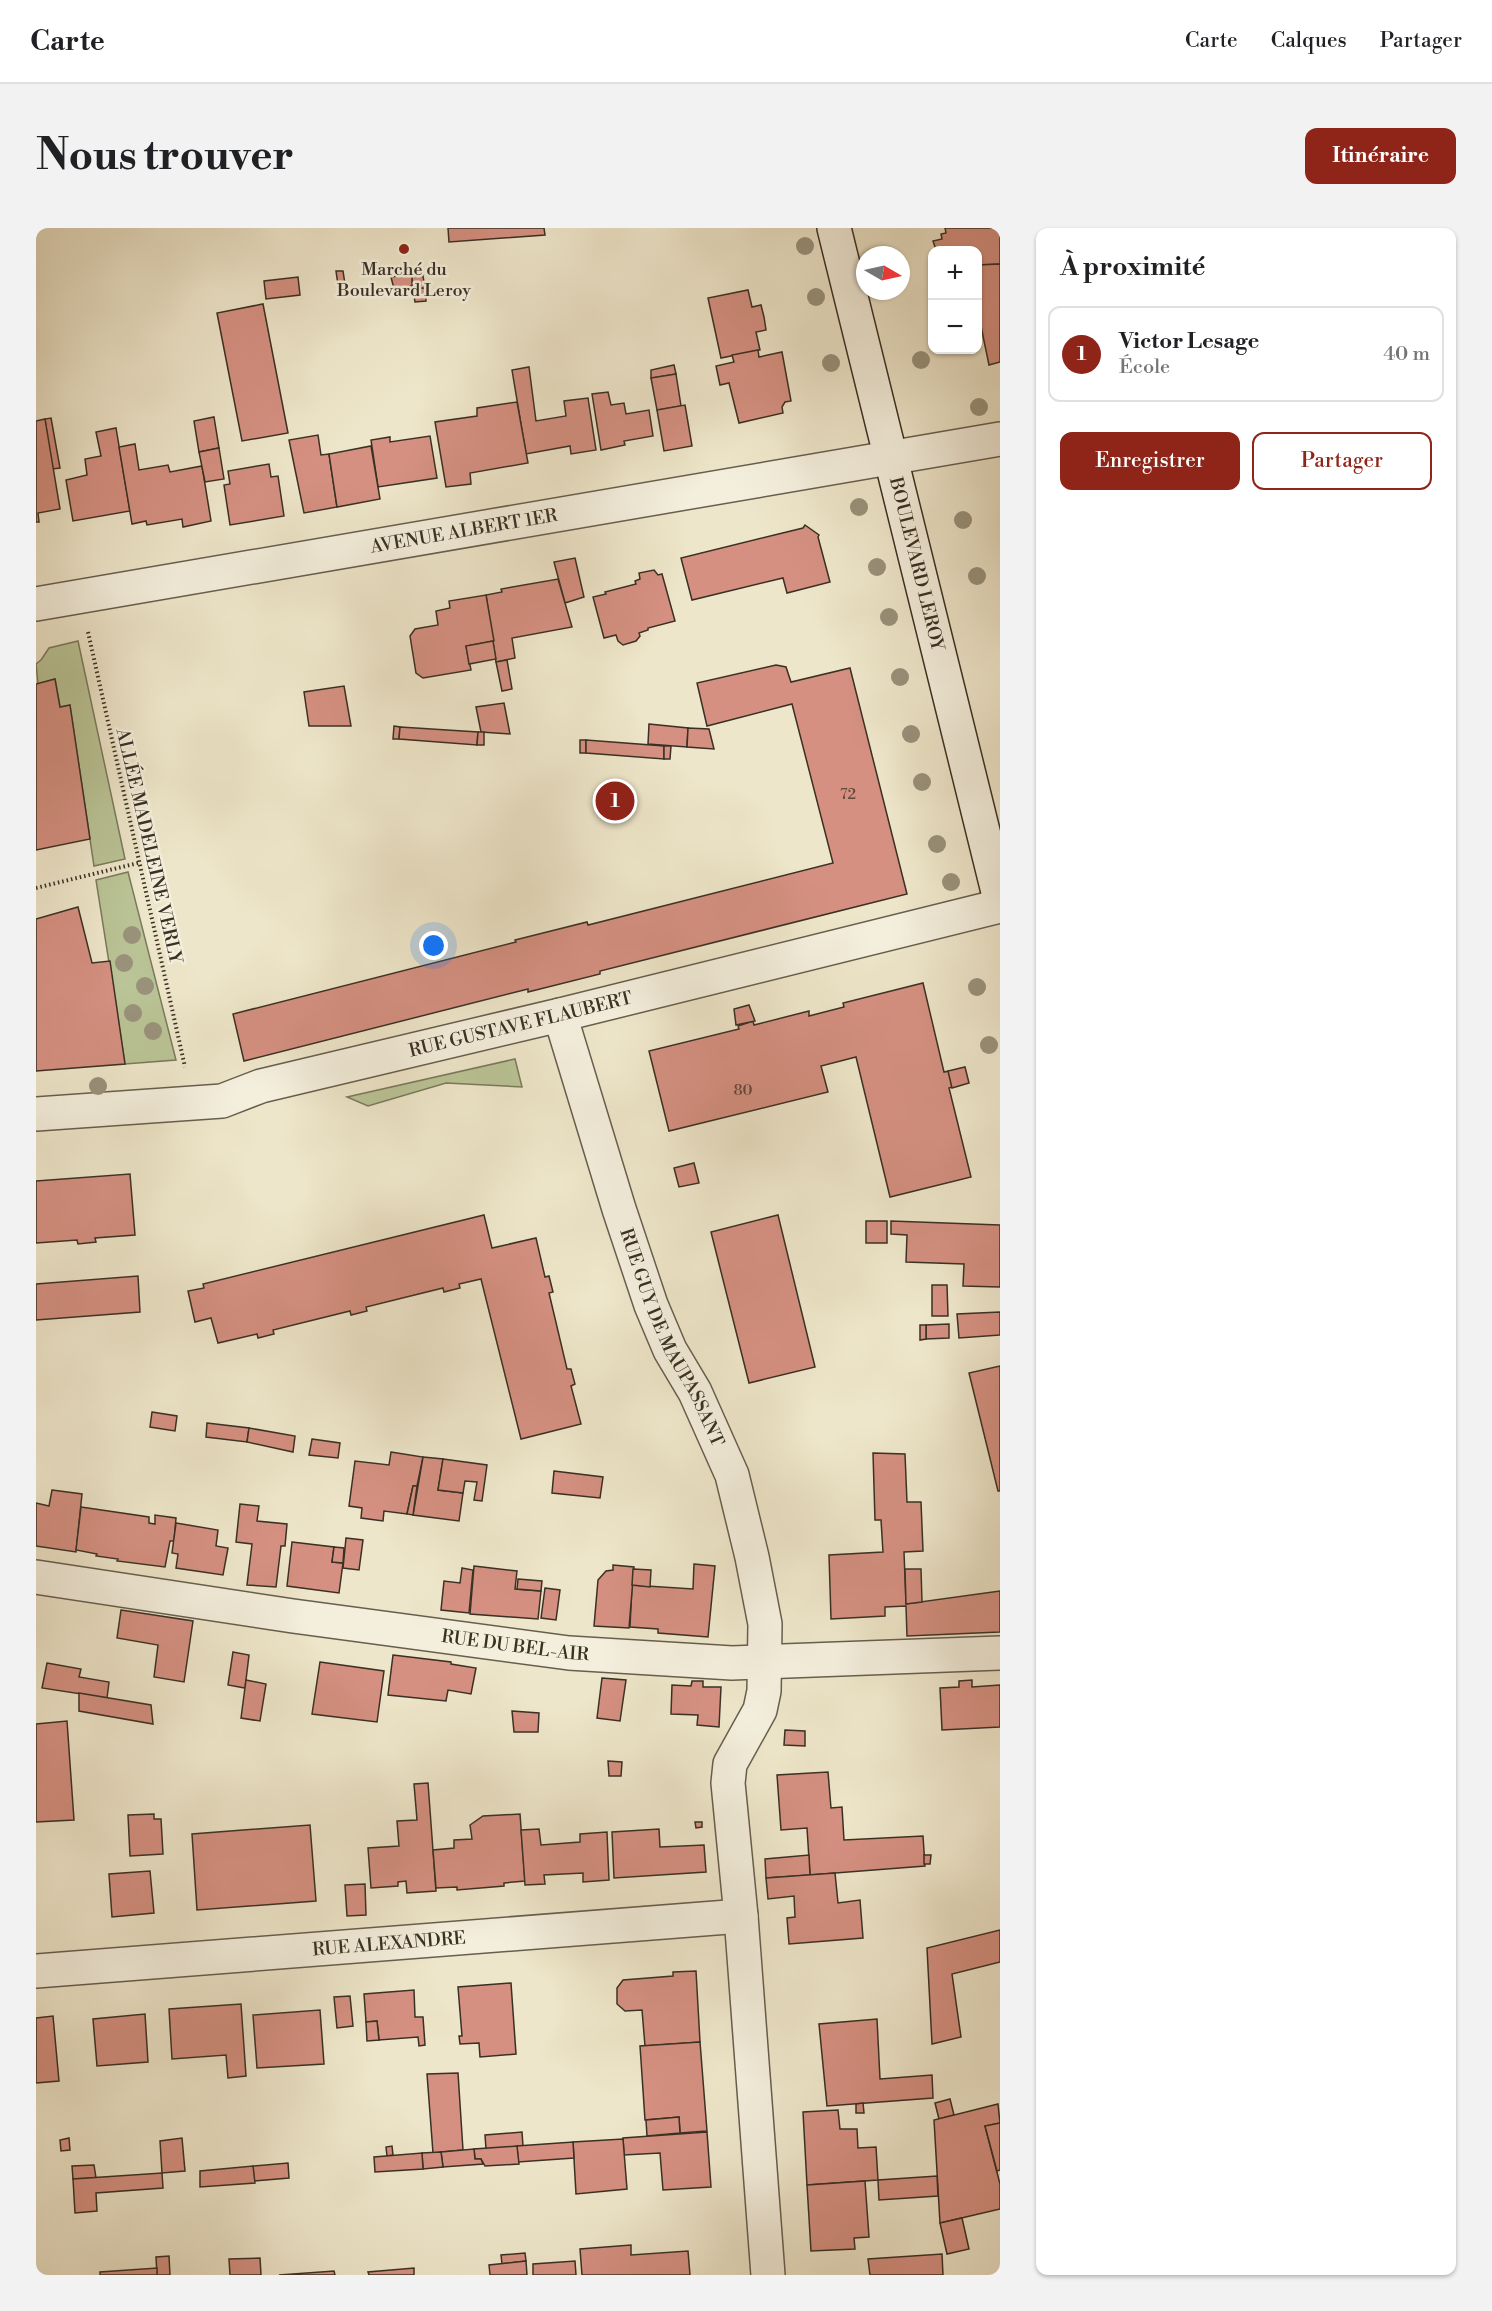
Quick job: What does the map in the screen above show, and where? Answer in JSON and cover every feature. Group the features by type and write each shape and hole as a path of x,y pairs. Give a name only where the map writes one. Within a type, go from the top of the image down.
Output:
{"street":[{"name":"BOULEVARD LEROY","path":"834,228 1000,900"},
{"name":"AVENUE ALBERT 1ER","path":"36,604 1000,439"},
{"name":"RUE GUSTAVE FLAUBERT","path":"36,1114 222,1101 261,1086 1000,906"},
{"name":"RUE GUY DE MAUPASSANT","path":"560,1015 651,1305 670,1350 694,1392 732,1475 764,1616 765,1662"},
{"name":"RUE DU BEL-AIR","path":"36,1577 293,1616 569,1653 732,1663 1000,1653"},
{"path":"765,1662 764,1691 760,1710 730,1764 728,1783 741,1916 768,2275"},
{"name":"RUE ALEXANDRE","path":"36,1971 741,1916"}],"path":[{"name":"ALLÉE MADELEINE VERLY","path":"87,630 185,1068"},
{"path":"36,888 138,863"}],"green space":[{"path":"78,641 125,859 94,866 70,706 60,707 55,679 38,684 36,664 49,648"},
{"path":"128,872 176,1060 125,1064 96,880"},
{"path":"515,1059 522,1087 446,1083 368,1106 347,1097"}],"building":[{"path":"448,228 544,228 545,235 449,242"},
{"path":"945,228 1000,228 1000,264 982,265 982,246 935,246 933,241 942,239 941,234 946,233"},
{"path":"1000,264 1000,362 989,365 982,331 982,265"},
{"path":"422,270 425,288 413,289 411,271"},
{"path":"336,271 343,271 345,284 338,285"},
{"path":"412,274 412,286 394,289 391,277"},
{"path":"298,277 300,295 266,299 264,281"},
{"path":"425,288 426,301 415,302 413,289"},
{"path":"748,290 752,307 761,305 764,317 766,330 756,332 760,350 721,358 708,298"},
{"path":"263,304 288,433 242,441 217,313"},
{"path":"758,350 759,357 782,352 791,401 785,402 782,407 783,413 739,423 729,383 720,385 716,366 734,362 732,355"},
{"path":"674,365 676,374 651,378 651,370"},
{"path":"529,367 536,421 566,416 564,401 588,398 596,450 571,454 570,446 526,454 512,370"},
{"path":"676,374 681,406 657,410 651,378"},
{"path":"608,392 611,405 624,403 626,414 649,410 653,436 624,441 625,445 601,450 592,394"},
{"path":"517,402 528,463 470,473 471,484 446,487 435,422 477,416 477,408"},
{"path":"685,405 692,446 664,451 657,410"},
{"path":"214,417 219,448 199,452 194,421"},
{"path":"51,418 60,468 52,469 45,419"},
{"path":"45,419 60,509 38,513 39,522 36,522 36,421"},
{"path":"116,428 130,511 73,521 66,480 87,475 85,459 101,456 96,432"},
{"path":"318,435 321,455 329,454 337,507 304,513 289,440"},
{"path":"430,436 437,478 378,487 371,440 390,437 390,442"},
{"path":"135,444 139,470 168,465 170,472 202,466 211,521 183,527 182,519 147,525 146,521 132,524 119,447"},
{"path":"371,446 380,499 337,507 329,454"},
{"path":"219,448 224,479 205,482 199,452"},
{"path":"269,464 271,477 278,476 284,516 230,525 224,485 230,484 228,471"},
{"path":"805,525 819,535 830,582 787,593 783,578 692,600 681,558 803,528"},
{"path":"575,558 584,597 565,603 554,562"},
{"path":"654,570 658,575 662,574 675,621 648,628 639,633 640,636 636,641 623,645 618,641 616,635 604,638 593,597 636,584 635,581 640,579 639,573"},
{"path":"558,579 572,627 512,638 515,658 496,662 486,595 502,592 501,589"},
{"path":"486,595 494,641 466,646 471,670 423,678 416,673 410,636 415,629 438,625 436,611 450,608 449,601"},
{"path":"493,641 496,659 469,664 466,646"},
{"path":"507,660 512,689 502,691 496,662"},
{"path":"776,665 786,667 791,682 850,668 907,894 600,971 600,974 528,992 528,989 244,1061 233,1014 516,942 515,940 587,922 588,925 833,863 792,704 707,726 697,683"},
{"path":"55,679 60,707 70,705 90,839 36,850 36,684"},
{"path":"344,686 351,726 309,726 304,692"},
{"path":"504,703 510,734 481,732 476,707"},
{"path":"649,724 688,728 687,747 648,744"},
{"path":"394,726 400,727 399,739 393,739"},
{"path":"400,727 478,732 477,745 399,739"},
{"path":"688,728 709,729 714,749 687,747"},
{"path":"478,732 484,732 484,745 477,745"},
{"path":"580,740 586,740 586,753 580,753"},
{"path":"586,740 664,746 664,759 586,753"},
{"path":"664,746 671,746 670,759 664,759"},
{"path":"78,907 92,963 110,961 125,1064 36,1071 36,919"},
{"path":"923,983 944,1072 949,1071 951,1079 952,1087 949,1088 971,1177 890,1197 856,1057 821,1066 828,1092 669,1131 649,1051 739,1029 738,1026 753,1021 754,1025 809,1011 809,1016 844,1007 843,1003"},
{"path":"749,1005 755,1021 736,1025 734,1009"},
{"path":"965,1067 969,1083 952,1088 948,1071"},
{"path":"694,1163 699,1183 679,1187 674,1168"},
{"path":"130,1174 135,1235 95,1238 96,1242 78,1244 77,1240 36,1243 36,1181"},
{"path":"484,1215 492,1248 536,1238 545,1277 549,1276 553,1292 549,1293 567,1369 571,1369 575,1384 571,1386 581,1424 521,1439 481,1279 459,1284 460,1288 444,1292 443,1288 366,1307 367,1311 351,1315 350,1311 273,1330 274,1334 258,1338 257,1334 218,1343 211,1318 195,1322 188,1291 204,1288 203,1284"},
{"path":"778,1215 815,1367 749,1383 711,1232"},
{"path":"866,1221 887,1221 887,1243 866,1243"},
{"path":"891,1221 1000,1225 1000,1287 963,1286 964,1264 906,1262 907,1235 891,1234"},
{"path":"138,1276 140,1312 36,1320 36,1284"},
{"path":"932,1285 947,1285 948,1316 932,1316"},
{"path":"1000,1312 1000,1335 959,1338 957,1314"},
{"path":"949,1324 949,1338 926,1339 926,1325"},
{"path":"920,1325 926,1325 926,1339 920,1340"},
{"path":"1000,1366 1000,1491 998,1491 969,1373"},
{"path":"152,1412 177,1416 175,1431 150,1427"},
{"path":"207,1423 249,1428 247,1442 206,1437"},
{"path":"249,1428 295,1436 293,1452 247,1442"},
{"path":"312,1439 340,1443 338,1458 309,1455"},
{"path":"391,1452 423,1457 417,1486 413,1486 407,1514 384,1511 383,1521 361,1518 362,1508 349,1506 355,1461 389,1465"},
{"path":"873,1453 905,1454 907,1502 921,1502 923,1551 904,1552 906,1604 1000,1591 1000,1632 907,1636 906,1606 885,1607 885,1616 831,1619 829,1555 883,1552 881,1520 875,1520"},
{"path":"423,1457 443,1459 438,1490 463,1493 459,1521 413,1515"},
{"path":"443,1459 487,1465 482,1501 474,1500 477,1482 465,1481 463,1493 438,1490"},
{"path":"554,1471 603,1477 600,1498 552,1493"},
{"path":"413,1486 417,1486 413,1515 407,1514"},
{"path":"52,1490 82,1494 76,1552 36,1546 36,1503 49,1506"},
{"path":"240,1504 259,1506 257,1521 287,1524 285,1546 281,1546 276,1587 247,1585 252,1544 236,1542"},
{"path":"81,1507 149,1517 149,1523 155,1524 155,1515 176,1518 174,1541 170,1541 165,1567 117,1561 118,1559 76,1550"},
{"path":"176,1523 218,1530 216,1546 228,1548 223,1575 176,1568 178,1554 172,1553"},
{"path":"346,1538 363,1540 359,1570 343,1568"},
{"path":"292,1542 334,1547 332,1562 343,1563 339,1593 287,1586"},
{"path":"334,1547 344,1548 343,1563 332,1562"},
{"path":"694,1564 715,1566 708,1637 658,1633 658,1629 630,1627 632,1585 693,1589"},
{"path":"613,1565 634,1567 629,1628 594,1626 598,1580 606,1571 613,1570"},
{"path":"474,1566 517,1571 515,1589 541,1591 538,1619 470,1614"},
{"path":"462,1568 473,1570 469,1613 441,1610 444,1581 460,1583"},
{"path":"633,1569 651,1570 650,1587 632,1585"},
{"path":"905,1569 921,1569 922,1602 906,1604"},
{"path":"518,1579 542,1581 541,1591 517,1589"},
{"path":"545,1588 560,1590 556,1620 541,1618"},
{"path":"121,1610 193,1621 184,1682 154,1677 158,1645 117,1638"},
{"path":"233,1652 249,1655 245,1688 228,1685"},
{"path":"393,1655 451,1662 451,1664 476,1668 471,1694 448,1690 446,1701 388,1695"},
{"path":"320,1662 384,1671 377,1722 312,1714"},
{"path":"47,1663 81,1669 79,1677 109,1682 107,1698 42,1688"},
{"path":"602,1678 626,1680 620,1721 597,1718"},
{"path":"246,1680 266,1684 260,1721 241,1718"},
{"path":"972,1680 972,1687 1000,1685 1000,1727 942,1730 940,1688 959,1687 959,1681"},
{"path":"692,1681 703,1681 703,1687 721,1687 719,1727 697,1725 698,1715 671,1714 672,1685 691,1686"},
{"path":"79,1693 151,1705 153,1724 79,1711"},
{"path":"512,1711 539,1713 538,1732 514,1732"},
{"path":"67,1721 74,1820 36,1822 36,1724"},
{"path":"785,1730 805,1731 805,1746 784,1745"},
{"path":"608,1761 622,1762 621,1776 609,1776"},
{"path":"828,1772 831,1808 842,1807 844,1840 923,1836 925,1866 810,1875 807,1828 781,1830 777,1775"},
{"path":"428,1783 436,1891 407,1893 406,1881 398,1882 398,1886 371,1888 368,1848 399,1846 397,1821 417,1820 414,1784"},
{"path":"154,1814 154,1819 161,1819 163,1854 130,1856 128,1815"},
{"path":"520,1814 525,1881 504,1883 504,1886 457,1890 457,1887 436,1888 433,1850 454,1848 454,1840 472,1839 470,1825 483,1816"},
{"path":"695,1822 702,1822 702,1827 696,1828"},
{"path":"310,1825 316,1901 197,1910 192,1834"},
{"path":"539,1829 541,1845 580,1842 580,1834 607,1832 609,1880 583,1882 583,1873 544,1875 545,1884 525,1885 521,1830"},
{"path":"659,1829 660,1847 704,1845 706,1872 614,1878 612,1832"},
{"path":"809,1855 810,1875 766,1878 765,1859"},
{"path":"924,1855 931,1855 930,1864 924,1864"},
{"path":"150,1871 154,1913 112,1917 109,1874"},
{"path":"835,1873 838,1903 860,1900 863,1938 789,1944 787,1918 795,1917 794,1896 768,1899 766,1878"},
{"path":"365,1884 366,1915 347,1916 345,1885"},
{"path":"1000,1930 1000,1962 952,1974 961,2037 932,2044 927,1948"},
{"path":"696,1971 700,2042 645,2046 642,2010 625,2011 617,2004 617,1988 623,1980 673,1976 673,1972"},
{"path":"511,1983 516,2054 480,2057 479,2043 460,2044 459,2036 462,2036 458,1987"},
{"path":"414,1990 415,2017 423,2017 425,2045 419,2046 418,2037 379,2040 377,2021 366,2022 364,1994"},
{"path":"350,1996 353,2026 337,2028 334,1997"},
{"path":"241,2004 246,2076 228,2078 226,2055 172,2059 169,2009"},
{"path":"320,2010 324,2064 257,2068 253,2015"},
{"path":"145,2014 148,2062 97,2066 93,2019"},
{"path":"53,2016 59,2081 36,2083 36,2018"},
{"path":"877,2019 880,2079 932,2075 933,2098 827,2106 819,2024"},
{"path":"377,2021 379,2040 367,2041 366,2022"},
{"path":"700,2042 707,2131 680,2133 679,2117 645,2120 640,2046"},
{"path":"458,2073 463,2150 433,2153 427,2074"},
{"path":"950,2099 954,2115 939,2119 935,2103"},
{"path":"863,2103 864,2113 856,2113 856,2104"},
{"path":"998,2104 1000,2123 985,2126 1000,2184 1000,2209 940,2223 934,2120"},
{"path":"838,2110 840,2129 857,2129 858,2148 876,2147 878,2180 807,2185 803,2112"},
{"path":"679,2117 680,2133 647,2136 646,2120"},
{"path":"1000,2123 1000,2170 997,2171 985,2126"},
{"path":"522,2132 523,2146 486,2149 485,2135"},
{"path":"707,2132 711,2187 663,2190 660,2153 624,2155 623,2138"},
{"path":"69,2138 70,2150 61,2151 60,2140"},
{"path":"182,2138 185,2171 162,2173 160,2141"},
{"path":"623,2139 627,2189 576,2194 573,2142"},
{"path":"573,2142 574,2158 518,2162 517,2146"},
{"path":"392,2146 393,2155 387,2156 386,2147"},
{"path":"517,2146 519,2164 485,2166 481,2159 475,2159 474,2149"},
{"path":"474,2149 475,2159 481,2159 483,2164 443,2167 441,2152"},
{"path":"441,2152 443,2167 423,2169 422,2153"},
{"path":"422,2153 423,2169 375,2172 374,2157"},
{"path":"288,2163 289,2178 254,2181 253,2166"},
{"path":"94,2165 96,2178 73,2179 72,2166"},
{"path":"253,2166 255,2183 200,2187 200,2171"},
{"path":"162,2173 163,2188 96,2193 97,2211 75,2213 73,2179"},
{"path":"937,2176 938,2196 879,2200 878,2180"},
{"path":"865,2181 869,2237 854,2238 855,2249 811,2251 807,2185"},
{"path":"962,2218 969,2249 947,2254 940,2223"},
{"path":"631,2245 631,2255 688,2251 690,2275 582,2275 580,2249"},
{"path":"525,2253 526,2261 502,2264 501,2255"},
{"path":"942,2254 943,2275 870,2275 868,2259"},
{"path":"169,2256 170,2275 157,2275 156,2257"},
{"path":"260,2258 261,2275 230,2275 229,2259"},
{"path":"526,2261 527,2275 490,2275 489,2265"},
{"path":"575,2261 576,2275 533,2275 533,2264"},
{"path":"157,2268 157,2275 100,2275 100,2272"},
{"path":"414,2268 414,2275 369,2275 368,2272"},
{"path":"334,2271 335,2275 279,2275"}],"place":[{"name":"Marché du Boulevard Leroy","path":"404,249"},
{"name":"Victor Lesage","path":"615,801"}]}
